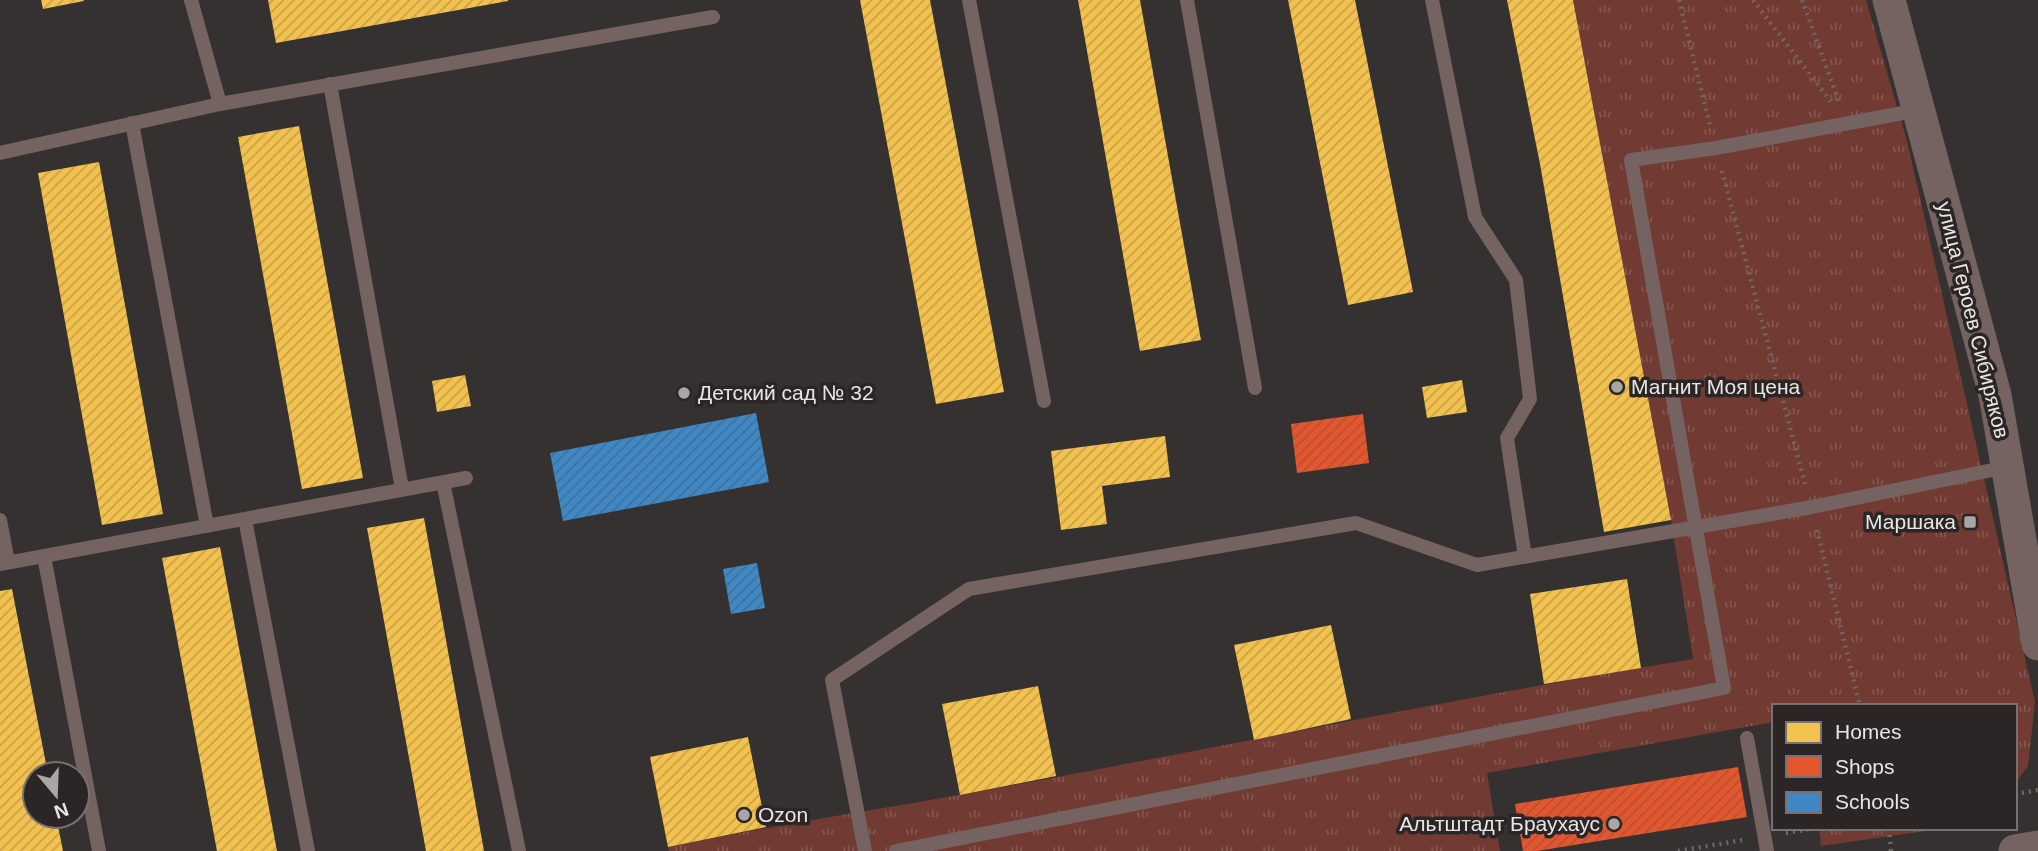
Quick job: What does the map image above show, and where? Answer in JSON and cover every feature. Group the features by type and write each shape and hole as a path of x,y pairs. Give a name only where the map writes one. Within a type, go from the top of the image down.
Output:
{"street":[{"name":"улица Героев Сибиряков","path":"1889,0 1995,395 2038,644"},
{"path":"2015,851 2038,847"}],"lane":[{"path":"191,0 220,104"},
{"path":"970,0 1044,401"},
{"path":"1187,0 1255,388"},
{"path":"1432,0 1475,217 1516,279 1530,399 1507,438 1525,557"},
{"path":"0,153 220,104 713,17"},
{"path":"330,84 402,489"},
{"path":"896,851 1724,688 1631,160 1716,148 1919,110"},
{"path":"132,123 207,526"},
{"path":"865,851 832,680 969,589 1356,523 1477,565 1812,507 2009,467"},
{"path":"0,520 4,563 466,478"},
{"path":"443,482 519,851"},
{"path":"245,519 307,851"},
{"path":"44,556 99,851"},
{"path":"1747,738 1767,851"}],"path":[{"path":"1679,0 1812,507 1860,704"},
{"path":"1753,0 1847,124"},
{"path":"1802,0 1847,124"},
{"path":"2017,794 2038,790"},
{"path":"1889,830 1891,851"}],"green space":[{"path":"1573,0 1866,0 1907,141 2035,702 2028,766 2017,780 2017,704 1772,704 1772,722 1487,773 1500,851 669,851 668,847 741,833 1693,659 1671,520"},
{"path":"1819,830 1932,830 1821,846"}],"building: Homes":[{"path":"41,0 84,0 84,1 43,9"},
{"path":"268,0 508,0 508,1 276,43"},
{"path":"860,0 930,0 1004,392 936,404"},
{"path":"1078,0 1140,0 1201,340 1140,351"},
{"path":"1288,0 1355,0 1413,292 1348,305"},
{"path":"1507,0 1573,0 1671,520 1604,532 1540,164"},
{"path":"299,126 363,478 302,489 238,137"},
{"path":"99,162 163,514 102,525 38,173"},
{"path":"465,375 471,406 437,412 432,381"},
{"path":"1462,380 1467,412 1427,418 1422,387"},
{"path":"1165,436 1170,477 1102,486 1107,524 1061,530 1051,451"},
{"path":"424,518 484,851 426,851 367,528"},
{"path":"220,547 277,851 217,851 162,558"},
{"path":"1627,579 1641,668 1544,684 1530,594"},
{"path":"12,589 45,760 21,760 21,830 59,830 63,851 0,851 0,591"},
{"path":"1331,625 1351,719 1254,740 1234,645"},
{"path":"1038,686 1056,776 960,795 942,704"},
{"path":"748,737 766,827 668,847 650,757"}],"building: Shops":[{"path":"1363,414 1369,463 1297,473 1291,424"},
{"path":"1738,767 1747,817 1537,851 1523,851 1515,804"}],"building: Schools":[{"path":"756,413 769,482 563,521 550,453"},
{"path":"757,563 765,608 731,614 723,569"}],"place":[{"name":"Магнит Моя цена","path":"1617,387"},
{"name":"Детский сад № 32","path":"684,393"},
{"name":"Маршака","path":"1970,522"},
{"name":"Ozon","path":"744,815"},
{"name":"Альтштадт Браухаус","path":"1614,824"}]}
